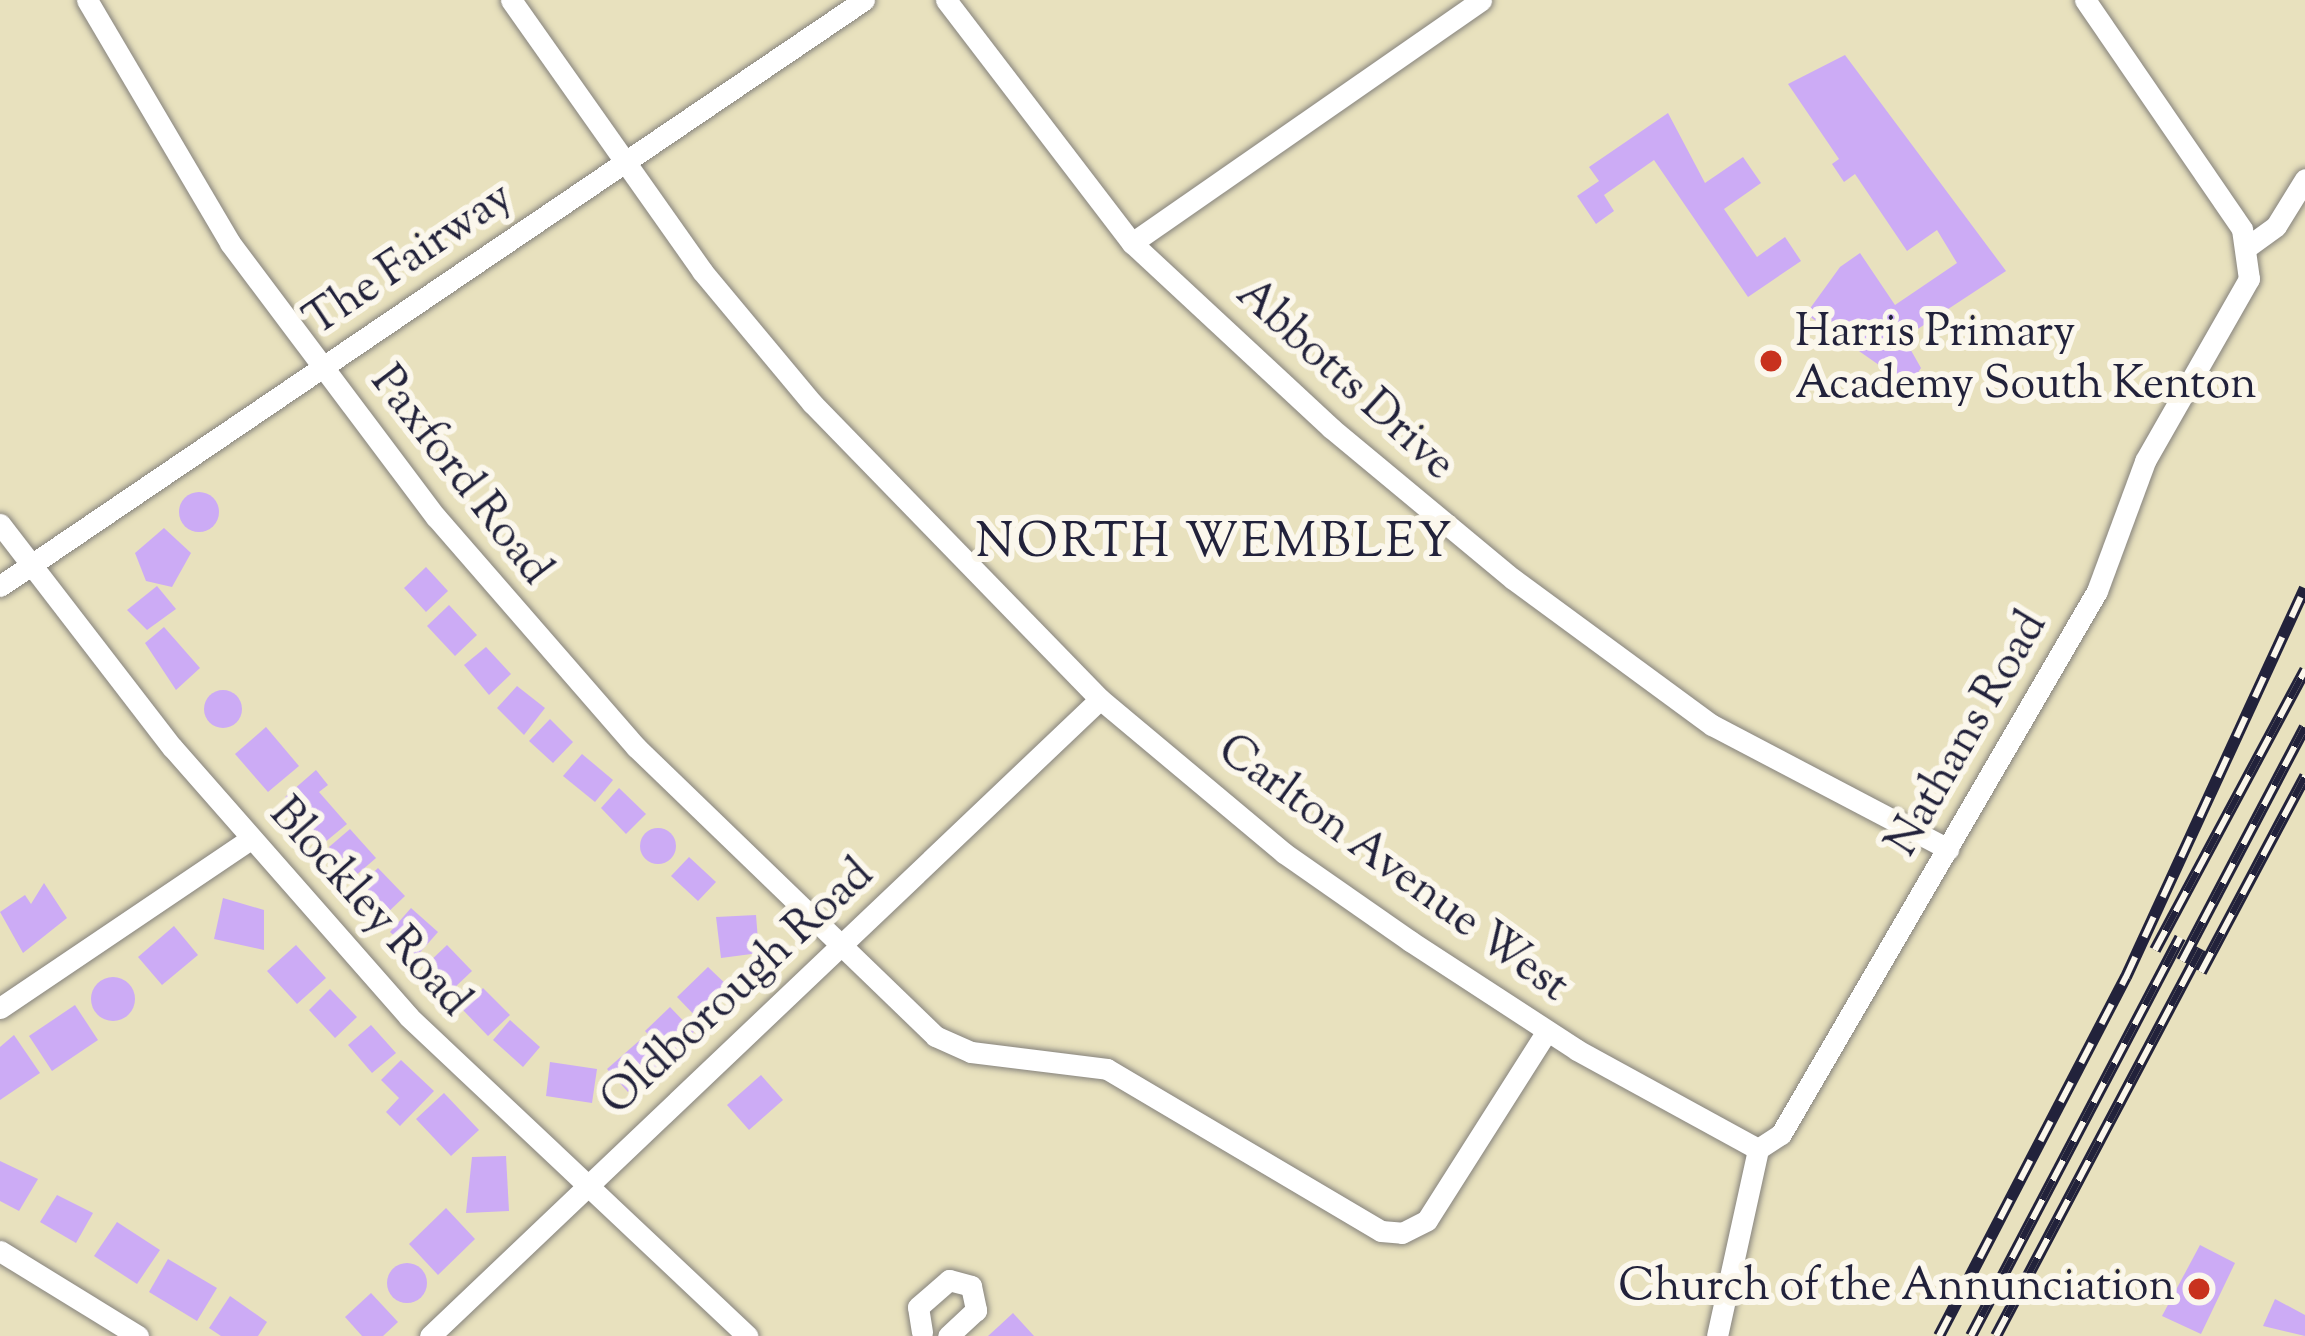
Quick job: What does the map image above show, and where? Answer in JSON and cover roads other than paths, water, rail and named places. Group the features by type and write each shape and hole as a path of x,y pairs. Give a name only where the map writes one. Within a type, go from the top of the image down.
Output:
{"street":[{"name":"Paxford Road","path":"86,0 154,126 323,368 538,639 839,950 935,1036 971,1052 1107,1070 1381,1231 1402,1233 1427,1220 1546,1030"},
{"name":"Carlton Avenue West","path":"511,0 621,162 812,403 1100,699 1284,853 1546,1030 1758,1149"},
{"name":"The Fairway","path":"0,586 864,0"},
{"name":"Abbotts Drive","path":"946,0 1132,243 1331,428 1513,579 1712,725 1948,849"},
{"path":"1132,243 1481,0"},
{"path":"2085,0 2250,245"},
{"name":"Nathans Road","path":"1758,1149 1781,1134 2098,591 2145,460 2248,279 2250,245 2276,226 2302,190"},
{"name":"Blockley Road","path":"0,524 251,839 410,1017 586,1189 722,1306 748,1336"},
{"name":"Oldborough Road","path":"430,1336 1100,699"},
{"path":"0,1008 251,839"},
{"path":"1717,1336 1758,1149"},
{"path":"0,1251 138,1336"},
{"path":"925,1335 918,1307 949,1280 970,1286 976,1310 948,1336"}],"railway":[{"path":"1939,1336 2126,977 2305,588"},
{"path":"2155,950 2305,670"},
{"path":"2182,961 2305,727"},
{"path":"2201,972 2305,776"},
{"path":"1971,1336 2180,938"},
{"path":"1996,1336 2201,949"}],"place":[{"name":"Harris Primary Academy South Kenton","path":"1771,361"},
{"name":"Church of the Annunciation","path":"2199,1289"}],"district":[{"name":"NORTH WEMBLEY","path":"1215,545"}]}
